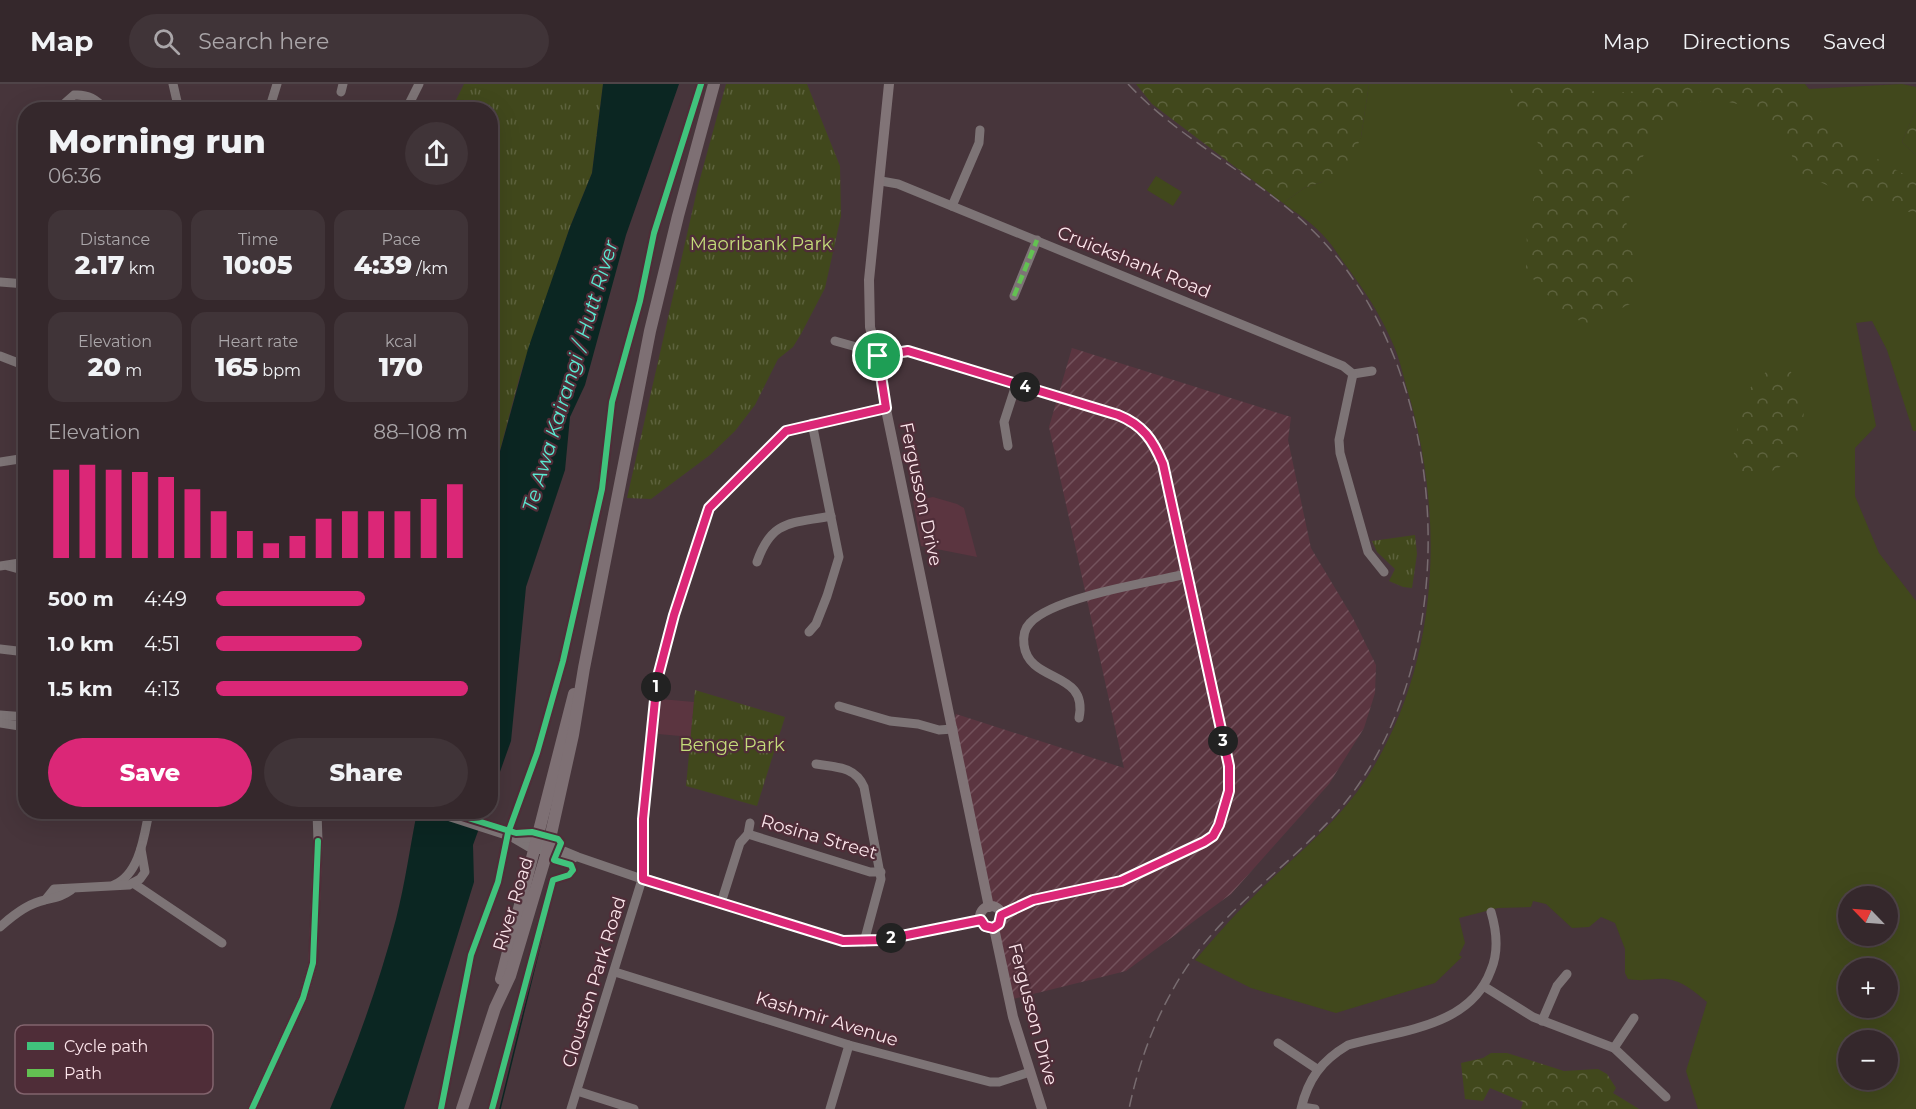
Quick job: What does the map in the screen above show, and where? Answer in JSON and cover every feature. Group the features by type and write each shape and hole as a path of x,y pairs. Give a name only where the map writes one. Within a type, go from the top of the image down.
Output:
{"highway":[{"name":"River Road","path":"462,1109 495,1008 510,976 542,846 574,692 584,668 650,331 714,84"}],"main road":[{"name":"Fergusson Drive","path":"889,84 881,181 869,280 870,327 989,907"},
{"path":"989,907 996,908 1001,915 999,924 993,928 985,926 981,920 981,913 989,907"},
{"name":"Fergusson Drive","path":"993,928 1013,1017 1042,1109"}],"street":[{"path":"173,84 177,102"},
{"path":"271,102 277,84"},
{"path":"410,102 418,84"},
{"path":"66,102 74,95 82,95 92,97 97,102"},
{"path":"952,206 979,143 980,130"},
{"name":"Cruickshank Road","path":"881,181 898,184 1037,240 1343,366 1353,374"},
{"path":"1014,296 1037,240"},
{"path":"0,282 18,283"},
{"path":"835,341 876,351 908,351 922,354 1118,415 1141,427 1155,442 1163,464 1230,773 1229,791 1216,832 1204,842 1121,881 1033,900 1001,915"},
{"path":"0,356 18,363"},
{"path":"1372,371 1353,374 1339,440 1340,453 1368,552 1384,572"},
{"path":"1008,446 1004,422 1016,385"},
{"name":"Clouston Park Road","path":"571,1109 643,879 643,819 657,680 670,627 706,515 716,500 776,438 795,427 886,408"},
{"path":"809,632 816,624 837,564 831,516 812,423"},
{"path":"0,462 18,459"},
{"path":"757,562 766,540 776,530 831,516"},
{"path":"3,566 18,563"},
{"path":"3,566 18,569"},
{"path":"1079,718 1079,699 1067,682 1040,670 1028,659 1023,642 1028,625 1045,613 1086,597 1187,574"},
{"path":"0,649 18,651"},
{"path":"839,706 890,721 942,730 952,729"},
{"path":"0,714 18,716"},
{"path":"0,723 18,726"},
{"path":"816,764 846,769 861,779 881,872 880,885 864,942"},
{"path":"114,885 126,878 141,849 147,819"},
{"path":"252,1109 303,998 313,963 317,819"},
{"path":"457,819 843,941 864,942 981,920"},
{"name":"Rosina Street","path":"721,903 740,843 748,834 750,823"},
{"name":"Rosina Street","path":"748,834 870,872 881,872"},
{"path":"0,927 17,913 46,899 54,889 71,890 133,883 145,872 141,849"},
{"path":"133,883 222,943"},
{"path":"1315,1109 1301,1108 1317,1069 1334,1054 1348,1046 1450,1016 1468,1006 1485,987 1497,951 1495,924 1491,912"},
{"name":"Kashmir Avenue","path":"615,972 849,1045 990,1082 999,1082 1030,1072"},
{"path":"1542,1021 1557,986 1567,975"},
{"path":"1485,987 1542,1021 1588,1036 1614,1048 1666,1097"},
{"path":"1614,1048 1634,1018"},
{"path":"1278,1043 1317,1069"},
{"path":"830,1109 849,1045"},
{"path":"577,1091 633,1109"}],"shaded area":[{"path":"1072,348 1291,417 1288,440 1311,548 1353,618 1376,665 1375,693 1364,728 1329,784 1231,894 1126,971 1009,1000 996,926 1002,918 1000,911 993,907 953,729 956,714 1124,768 1049,427"},
{"path":"933,497 964,508 977,557 921,546 913,501"},
{"path":"661,699 694,702 691,737 658,734"}],"green space":[{"path":"464,84 603,84 592,173 570,227 520,375 498,458 498,102 455,102"},
{"name":"Maoribank Park","path":"726,84 807,84 840,166 841,216 825,288 793,347 778,359 755,405 735,431 710,455 651,499 627,498 698,186"},
{"path":"1136,84 1369,84 1361,137 1351,161 1322,182 1304,188 1283,203 1152,104"},
{"path":"1369,84 1805,84 1809,89 1902,84 1916,87 1916,110 1902,142 1916,155 1916,431 1913,431 1887,350 1872,321 1856,323 1876,426 1855,448 1855,496 1879,553 1916,601 1916,1109 1698,1109 1686,1071 1707,1002 1672,980 1628,979 1625,973 1625,949 1615,923 1601,917 1589,927 1572,928 1546,904 1533,901 1531,907 1498,908 1459,918 1465,943 1459,955 1462,957 1435,983 1336,1013 1251,988 1195,960 1265,885 1328,826 1356,794 1392,732 1410,686 1422,638 1429,588 1431,539 1427,489 1420,440 1398,356 1371,302 1331,244 1313,226 1283,203 1304,188 1322,182 1361,137"},
{"path":"1512,84 1574,84 1601,94 1638,91 1647,84 1790,84 1832,126 1881,161 1916,180 1916,213 1873,207 1797,171 1784,131 1745,106 1708,97 1668,120 1633,171 1626,221 1639,285 1634,302 1590,324 1566,316 1526,271 1527,229 1542,158 1535,133 1509,94"},
{"path":"1916,110 1916,155 1902,142"},
{"path":"1156,176 1182,192 1173,206 1147,190"},
{"path":"1773,365 1790,370 1805,402 1799,456 1775,470 1757,476 1740,477 1731,474 1742,396"},
{"path":"1415,535 1417,554 1412,588 1403,587 1389,581 1395,569 1377,552 1372,541"},
{"name":"Benge Park","path":"695,690 785,717 757,806 686,786"},
{"path":"1491,1053 1507,1053 1564,1071 1598,1069 1607,1074 1616,1088 1613,1093 1639,1109 1521,1109 1523,1102 1490,1088 1483,1101 1465,1099 1461,1063 1483,1058"}],"water":[{"name":"Te Awa Kairangi / Hutt River","path":"603,84 679,84 626,235 585,385 570,417 565,470 526,587 511,741 498,777 498,458 528,349 570,227 592,173"},
{"path":"416,819 482,819 473,845 474,882 404,1109 330,1109 382,967 402,892"}],"waterway":[{"path":"500,1109 555,884"}],"railway":[{"path":"1128,84 1174,126 1275,198 1299,218 1321,239 1366,300 1399,370 1420,447 1428,528 1423,609 1406,687 1375,758 1331,819 1227,918 1192,960 1177,982 1153,1031 1143,1056 1129,1109"}],"marked path":[{"path":"1014,296 1037,240"}],"cycle path":[{"path":"441,1109 471,955 498,882 508,833 537,753 563,661 602,489 612,402 640,301 654,233 701,84"},
{"path":"878,356 908,351 922,354 1118,415 1146,434 1163,464 1229,766 1226,808 1218,828 1204,842 1121,881 1033,899 1001,915"},
{"path":"471,819 516,833 532,832 558,839 561,843 554,860 571,865 573,870 569,875 553,880 492,1109"},
{"path":"252,1109 303,998 313,963 318,841"}],"route":[{"path":"908,351 922,354 1118,415 1141,427 1155,442 1163,464 1216,703 1230,779 1229,791 1219,825 1213,836 1121,881 1025,902 1001,915 1001,921 993,928 983,925 981,920 864,942 843,941 825,936 674,889 656,881 643,879 642,831 657,680 674,615 709,508 776,438 786,431 795,427 886,408 878,356 908,351"}]}
